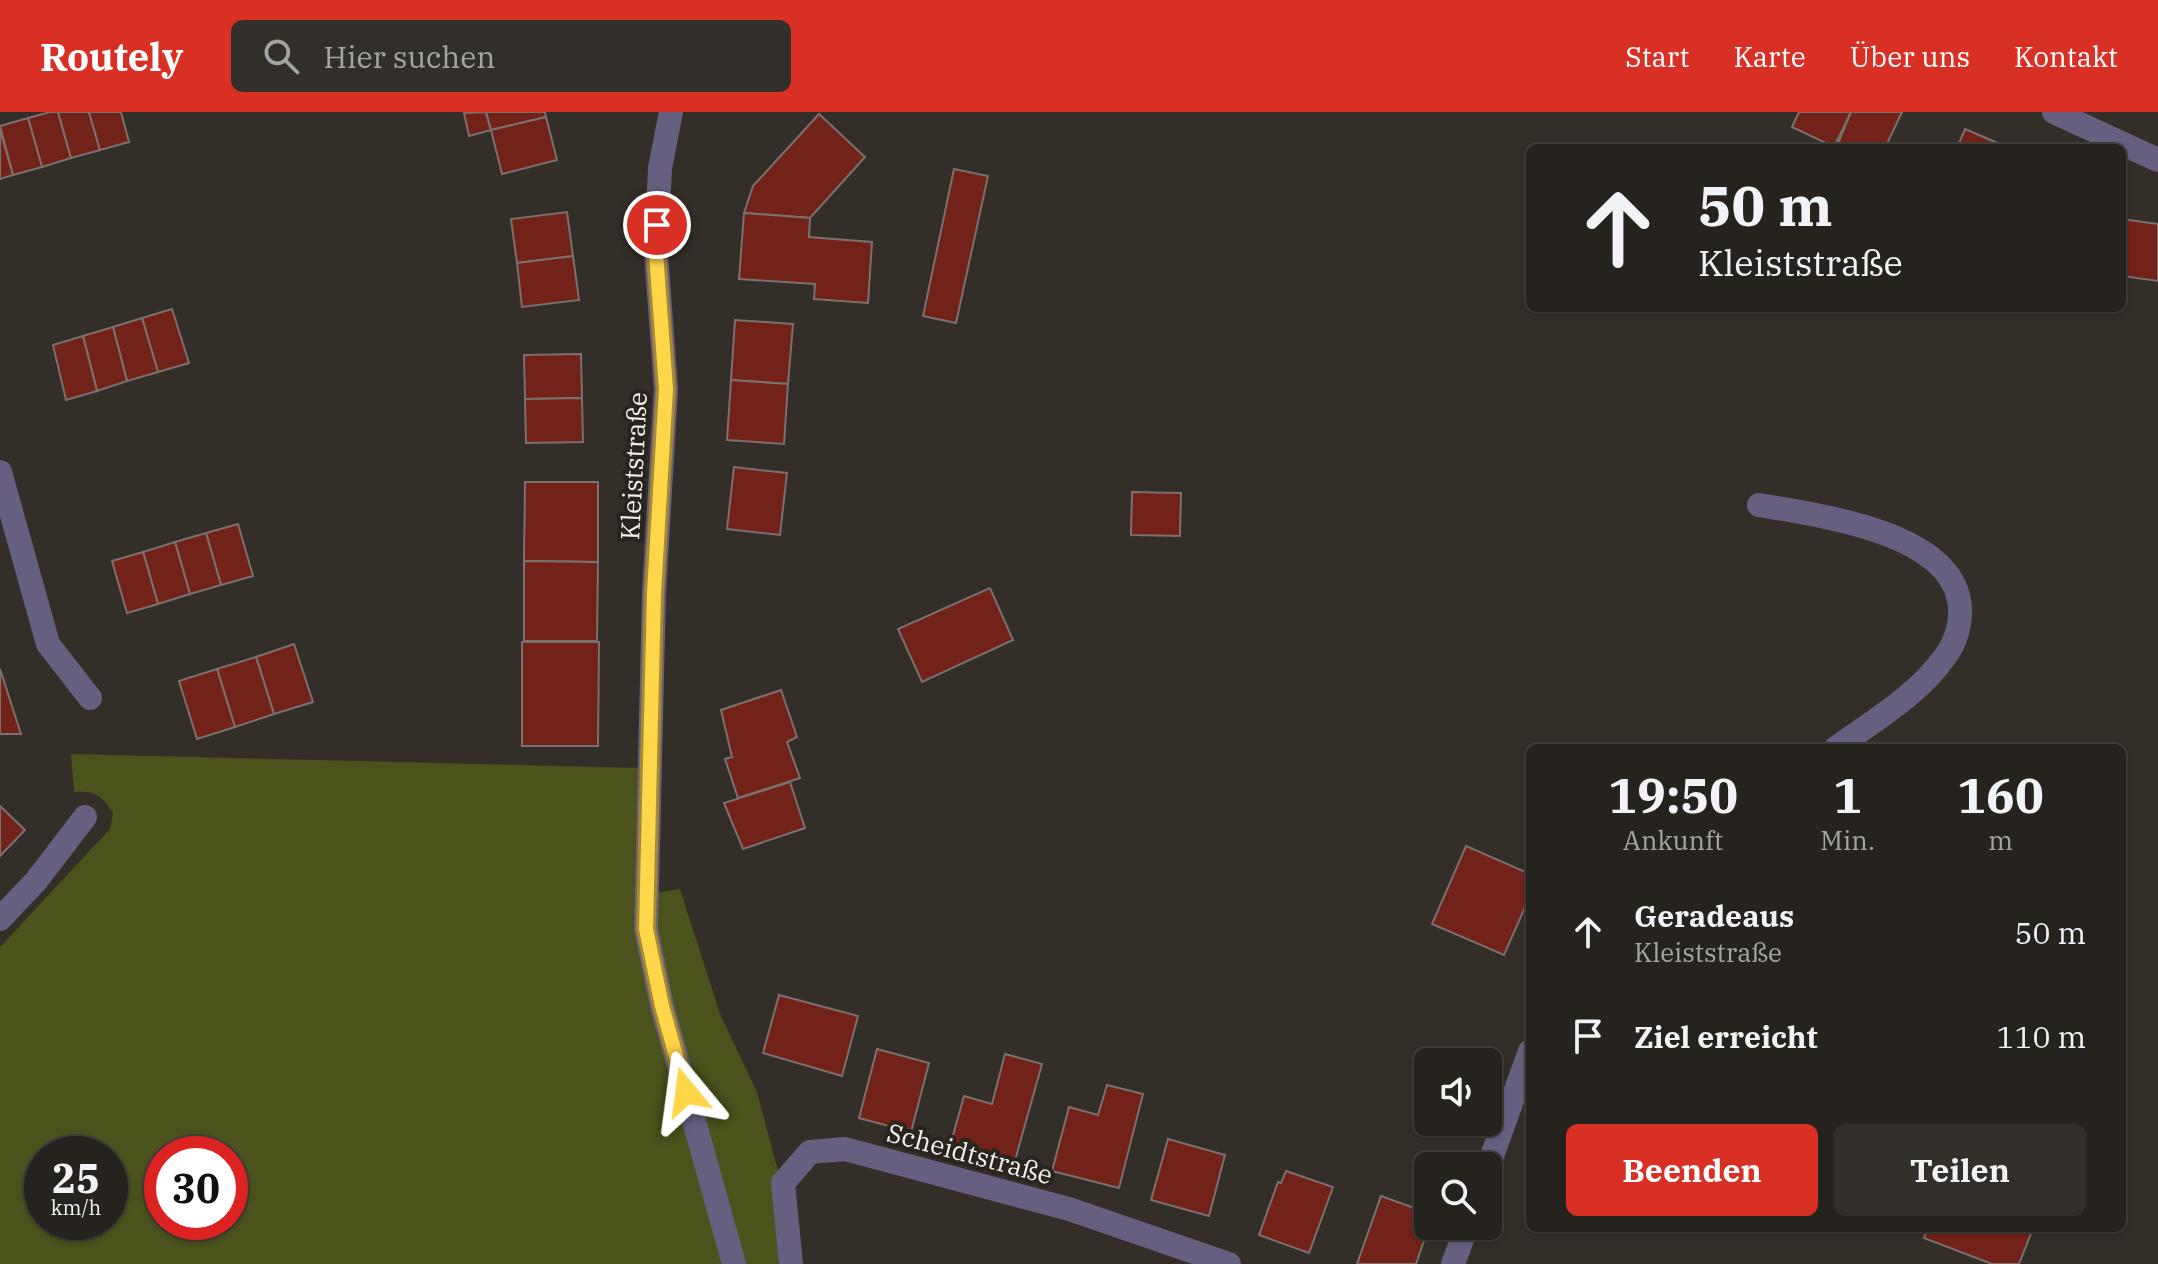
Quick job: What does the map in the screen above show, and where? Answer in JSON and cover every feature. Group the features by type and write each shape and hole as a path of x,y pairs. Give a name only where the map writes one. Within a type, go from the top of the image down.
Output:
{"street":[{"name":"Kleiststraße","path":"671,112 660,168 656,253 666,389 646,825 646,929 662,1006 734,1264"},
{"path":"2054,112 2123,144"},
{"path":"2126,145 2158,160"},
{"path":"0,472 48,644 90,698"},
{"path":"1759,505 1816,515 1892,538 1942,565 1956,585 1961,610 1958,629 1946,656 1921,686 1841,744"},
{"path":"0,919 36,881 85,817"},
{"path":"1493,1152 1526,1062"},
{"name":"Scheidtstraße","path":"791,1264 783,1183 810,1152 845,1149 1069,1209 1229,1264"},
{"path":"1453,1264 1462,1240"}],"green space":[{"path":"71,754 643,768 639,856 730,1264 0,1264 0,947 110,829 113,813 106,802 87,792 74,792"},
{"path":"680,889 720,1014 757,1092 781,1182 789,1264 745,1264 666,1008 649,894"}],"building":[{"path":"58,112 71,158 42,167 28,118"},
{"path":"58,112 89,112 100,150 71,158"},
{"path":"89,112 121,112 129,142 100,150"},
{"path":"486,112 491,130 469,136 464,113"},
{"path":"486,112 545,112 546,117 491,130"},
{"path":"1799,112 1851,112 1835,144 1828,144 1792,127"},
{"path":"1851,112 1902,112 1887,144 1838,144"},
{"path":"819,114 865,157 810,218 744,213 753,186"},
{"path":"546,117 557,160 502,174 491,130"},
{"path":"28,118 42,167 13,175 0,126"},
{"path":"1965,129 2000,144 1959,144"},
{"path":"0,130 13,175 0,179"},
{"path":"954,169 988,176 956,323 923,316"},
{"path":"567,212 573,256 517,263 511,219"},
{"path":"744,213 810,218 809,237 872,242 868,303 814,299 815,284 739,279"},
{"path":"2126,220 2158,224 2158,281 2126,277"},
{"path":"573,256 579,300 522,307 517,263"},
{"path":"172,309 189,363 158,372 142,318"},
{"path":"142,318 158,372 127,381 113,327"},
{"path":"735,320 793,324 788,384 731,380"},
{"path":"113,327 127,381 97,391 83,336"},
{"path":"83,336 97,391 66,400 53,345"},
{"path":"581,354 582,398 525,399 524,355"},
{"path":"731,380 788,384 784,444 727,440"},
{"path":"582,398 583,442 526,443 525,399"},
{"path":"734,467 787,473 780,535 727,529"},
{"path":"525,482 598,482 598,562 524,561"},
{"path":"1132,492 1181,493 1180,536 1131,535"},
{"path":"238,524 253,576 221,585 206,533"},
{"path":"206,533 221,585 190,594 175,542"},
{"path":"175,542 190,594 158,604 143,552"},
{"path":"143,552 158,604 127,613 112,561"},
{"path":"524,561 598,562 597,641 524,641"},
{"path":"990,588 1013,640 922,682 898,629"},
{"path":"522,642 599,642 598,746 522,746"},
{"path":"294,644 313,702 274,714 256,657"},
{"path":"256,657 274,714 235,727 217,669"},
{"path":"0,669 21,734 0,734"},
{"path":"217,669 235,727 197,739 179,681"},
{"path":"781,690 797,737 787,742 800,778 738,798 725,759 732,757 721,710"},
{"path":"790,782 805,828 743,849 724,803"},
{"path":"0,806 25,830 0,856"},
{"path":"1466,846 1526,872 1526,905 1504,955 1432,924"},
{"path":"779,995 858,1016 842,1076 763,1053"},
{"path":"877,1049 929,1063 911,1132 859,1118"},
{"path":"1005,1054 1042,1064 1014,1164 950,1146 964,1096 992,1104"},
{"path":"1107,1085 1143,1094 1119,1188 1052,1171 1069,1107 1098,1115"},
{"path":"1168,1139 1225,1155 1209,1216 1151,1200"},
{"path":"1286,1171 1333,1187 1309,1253 1259,1235 1278,1182 1281,1183"},
{"path":"1381,1196 1414,1208 1414,1240 1424,1240 1416,1264 1357,1264"},
{"path":"1926,1232 2032,1232 2019,1264 1992,1264 1924,1238"}],"route":[{"path":"657,225 656,253 666,389 654,593 653,710 645,847 646,929 662,1006 686,1092"}]}
